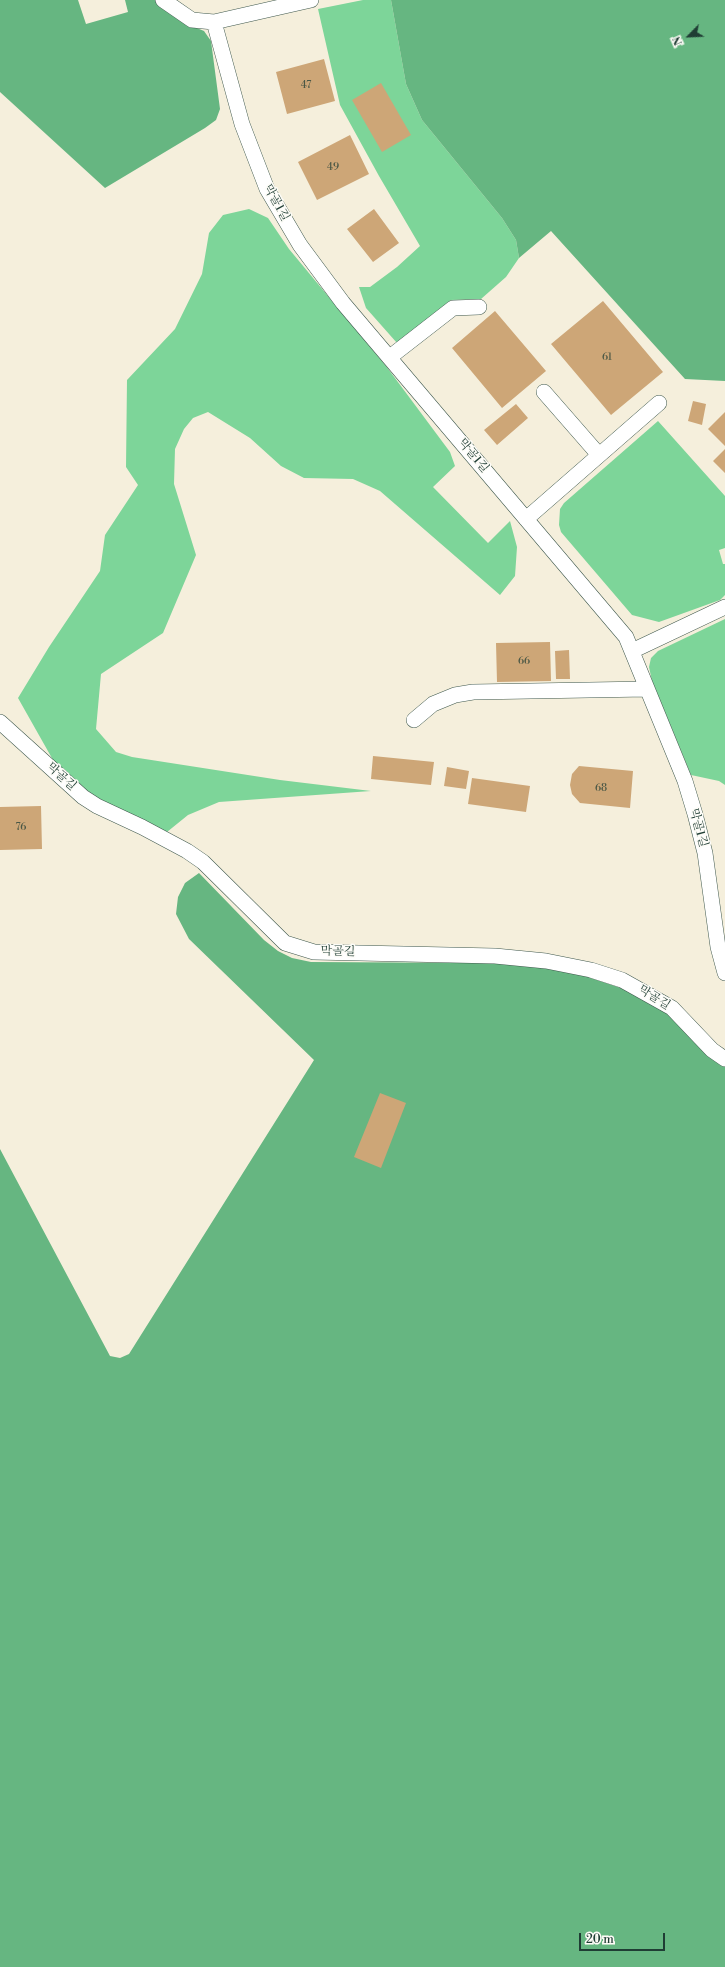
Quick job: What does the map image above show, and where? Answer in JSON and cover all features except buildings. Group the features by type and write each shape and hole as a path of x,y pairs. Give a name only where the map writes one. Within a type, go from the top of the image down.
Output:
{"lane":[{"path":"163,0 192,20 214,22 311,0"},
{"name":"막골1길","path":"214,22 242,124 267,189 300,245 343,302 626,638 685,781 695,814 705,853 718,947 725,973"},
{"path":"390,357 453,308 479,307"},
{"path":"544,392 599,455"},
{"path":"526,519 659,404"},
{"path":"632,651 725,607"},
{"path":"414,720 433,704 455,695 473,692 647,689"},
{"name":"막골길","path":"0,722 83,797 97,806 155,834 203,862 285,943 314,952 495,956 546,961 591,970 622,980 672,1008 712,1050 725,1059"}],"green space":[{"path":"0,0 78,0 86,24 128,12 125,0 156,0 192,26 204,31 211,41 220,109 216,120 105,188 0,92"},
{"path":"363,0 391,0 406,84 422,120 502,218 516,240 519,258 506,277 481,299 451,300 397,343 366,308 359,287 370,287 397,267 420,246 340,105 318,9"},
{"path":"391,0 725,0 725,381 685,379 551,231 519,258 516,240 502,218 422,120 406,84"},
{"path":"249,209 268,218 289,249 386,366 450,452 455,466 433,487 488,543 510,521 517,547 515,576 500,595 380,491 353,479 304,478 281,466 250,438 208,412 193,418 184,429 175,449 174,484 196,555 163,633 101,674 96,729 116,752 132,757 280,780 371,791 219,802 188,815 167,832 90,795 53,760 18,698 49,647 100,571 105,535 138,485 126,467 127,380 175,329 202,274 209,233 223,215"},
{"path":"658,421 725,496 725,548 719,550 723,564 725,564 725,595 720,600 659,622 632,615 561,532 559,525 560,509 564,503"},
{"path":"725,619 725,785 719,781 691,775 652,681 649,667 651,658 658,651"},
{"path":"199,873 264,940 278,951 292,958 311,962 482,963 538,966 579,974 636,993 669,1015 715,1061 725,1067 725,1967 0,1967 0,1149 110,1356 120,1358 129,1354 314,1060 189,939 176,914 178,897 185,883"}]}
